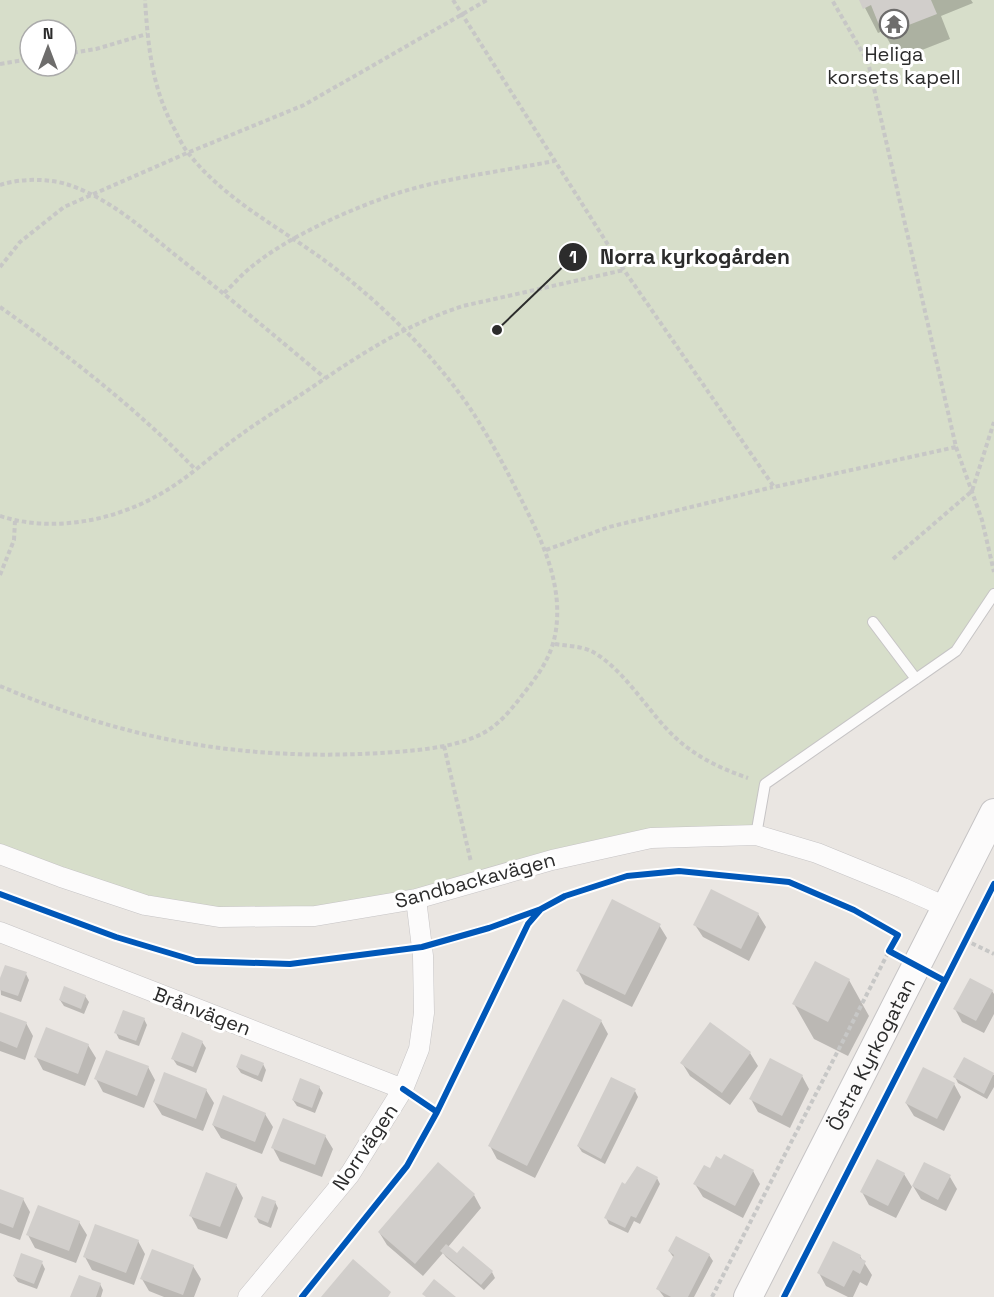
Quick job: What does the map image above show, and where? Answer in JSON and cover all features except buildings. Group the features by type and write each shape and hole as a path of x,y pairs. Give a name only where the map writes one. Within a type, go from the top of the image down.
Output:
{"street":[{"name":"Östra Kyrkogatan","path":"748,1297 994,813"},
{"name":"Sandbackavägen","path":"0,854 145,905 219,917 315,916 416,899 552,860 651,838 756,835 817,853 946,908"},
{"name":"Norrvägen","path":"248,1297 351,1174 403,1089 419,1049 424,1013 423,956 416,899"},
{"name":"Brånvägen","path":"0,932 403,1089"}],"lane":[{"path":"756,835 765,784 956,651 994,594"},
{"path":"873,622 916,679"}],"path":[{"path":"0,686 74,715 180,743 236,750 343,755 404,752 444,746 471,738 490,729 510,710 531,684 555,644 557,604 553,574 546,550 512,480 484,433 451,382 404,331 358,288 295,239 237,201 187,153 164,111 151,69 145,0"},
{"path":"453,0 624,270 774,487"},
{"path":"0,267 20,242 64,207 304,105 487,0"},
{"path":"832,0 868,62 956,447 982,520 994,572"},
{"path":"78,52 147,34"},
{"path":"0,64 18,61"},
{"path":"224,293 271,252 320,225 402,192 554,161"},
{"path":"0,185 21,181 53,181 69,184 92,194 122,213 224,293 325,378"},
{"path":"0,516 15,521 45,523 79,521 116,514 163,493 238,436 367,350 404,331 463,306 624,270"},
{"path":"0,307 98,381 150,425 195,469"},
{"path":"892,559 972,491 994,422"},
{"path":"546,550 609,527 774,487 956,447"},
{"path":"0,575 14,540 15,521"},
{"path":"555,644 589,649 606,660 666,728 688,749 711,764 765,784"},
{"path":"444,746 475,881"},
{"path":"960,950 970,930"},
{"path":"965,940 994,954"},
{"path":"712,1297 893,943"},
{"path":"889,951 916,965"}],"green space":[{"path":"0,0 994,0 994,594 956,651 765,784 756,835 651,838 416,899 219,917 0,854"}],"cycle path":[{"path":"403,1089 437,1112 528,924 541,909 565,896 627,876 679,871 789,882 854,910 898,935 889,951 945,981 994,884"},
{"path":"0,894 116,937 196,961 290,964 422,947 489,928 541,909"},
{"path":"784,1297 945,981"},
{"path":"302,1297 407,1166 437,1112"}],"place":[{"name":"Heliga korsets kapell","path":"894,24"},
{"name":"Norra kyrkogården","path":"497,330"}]}
